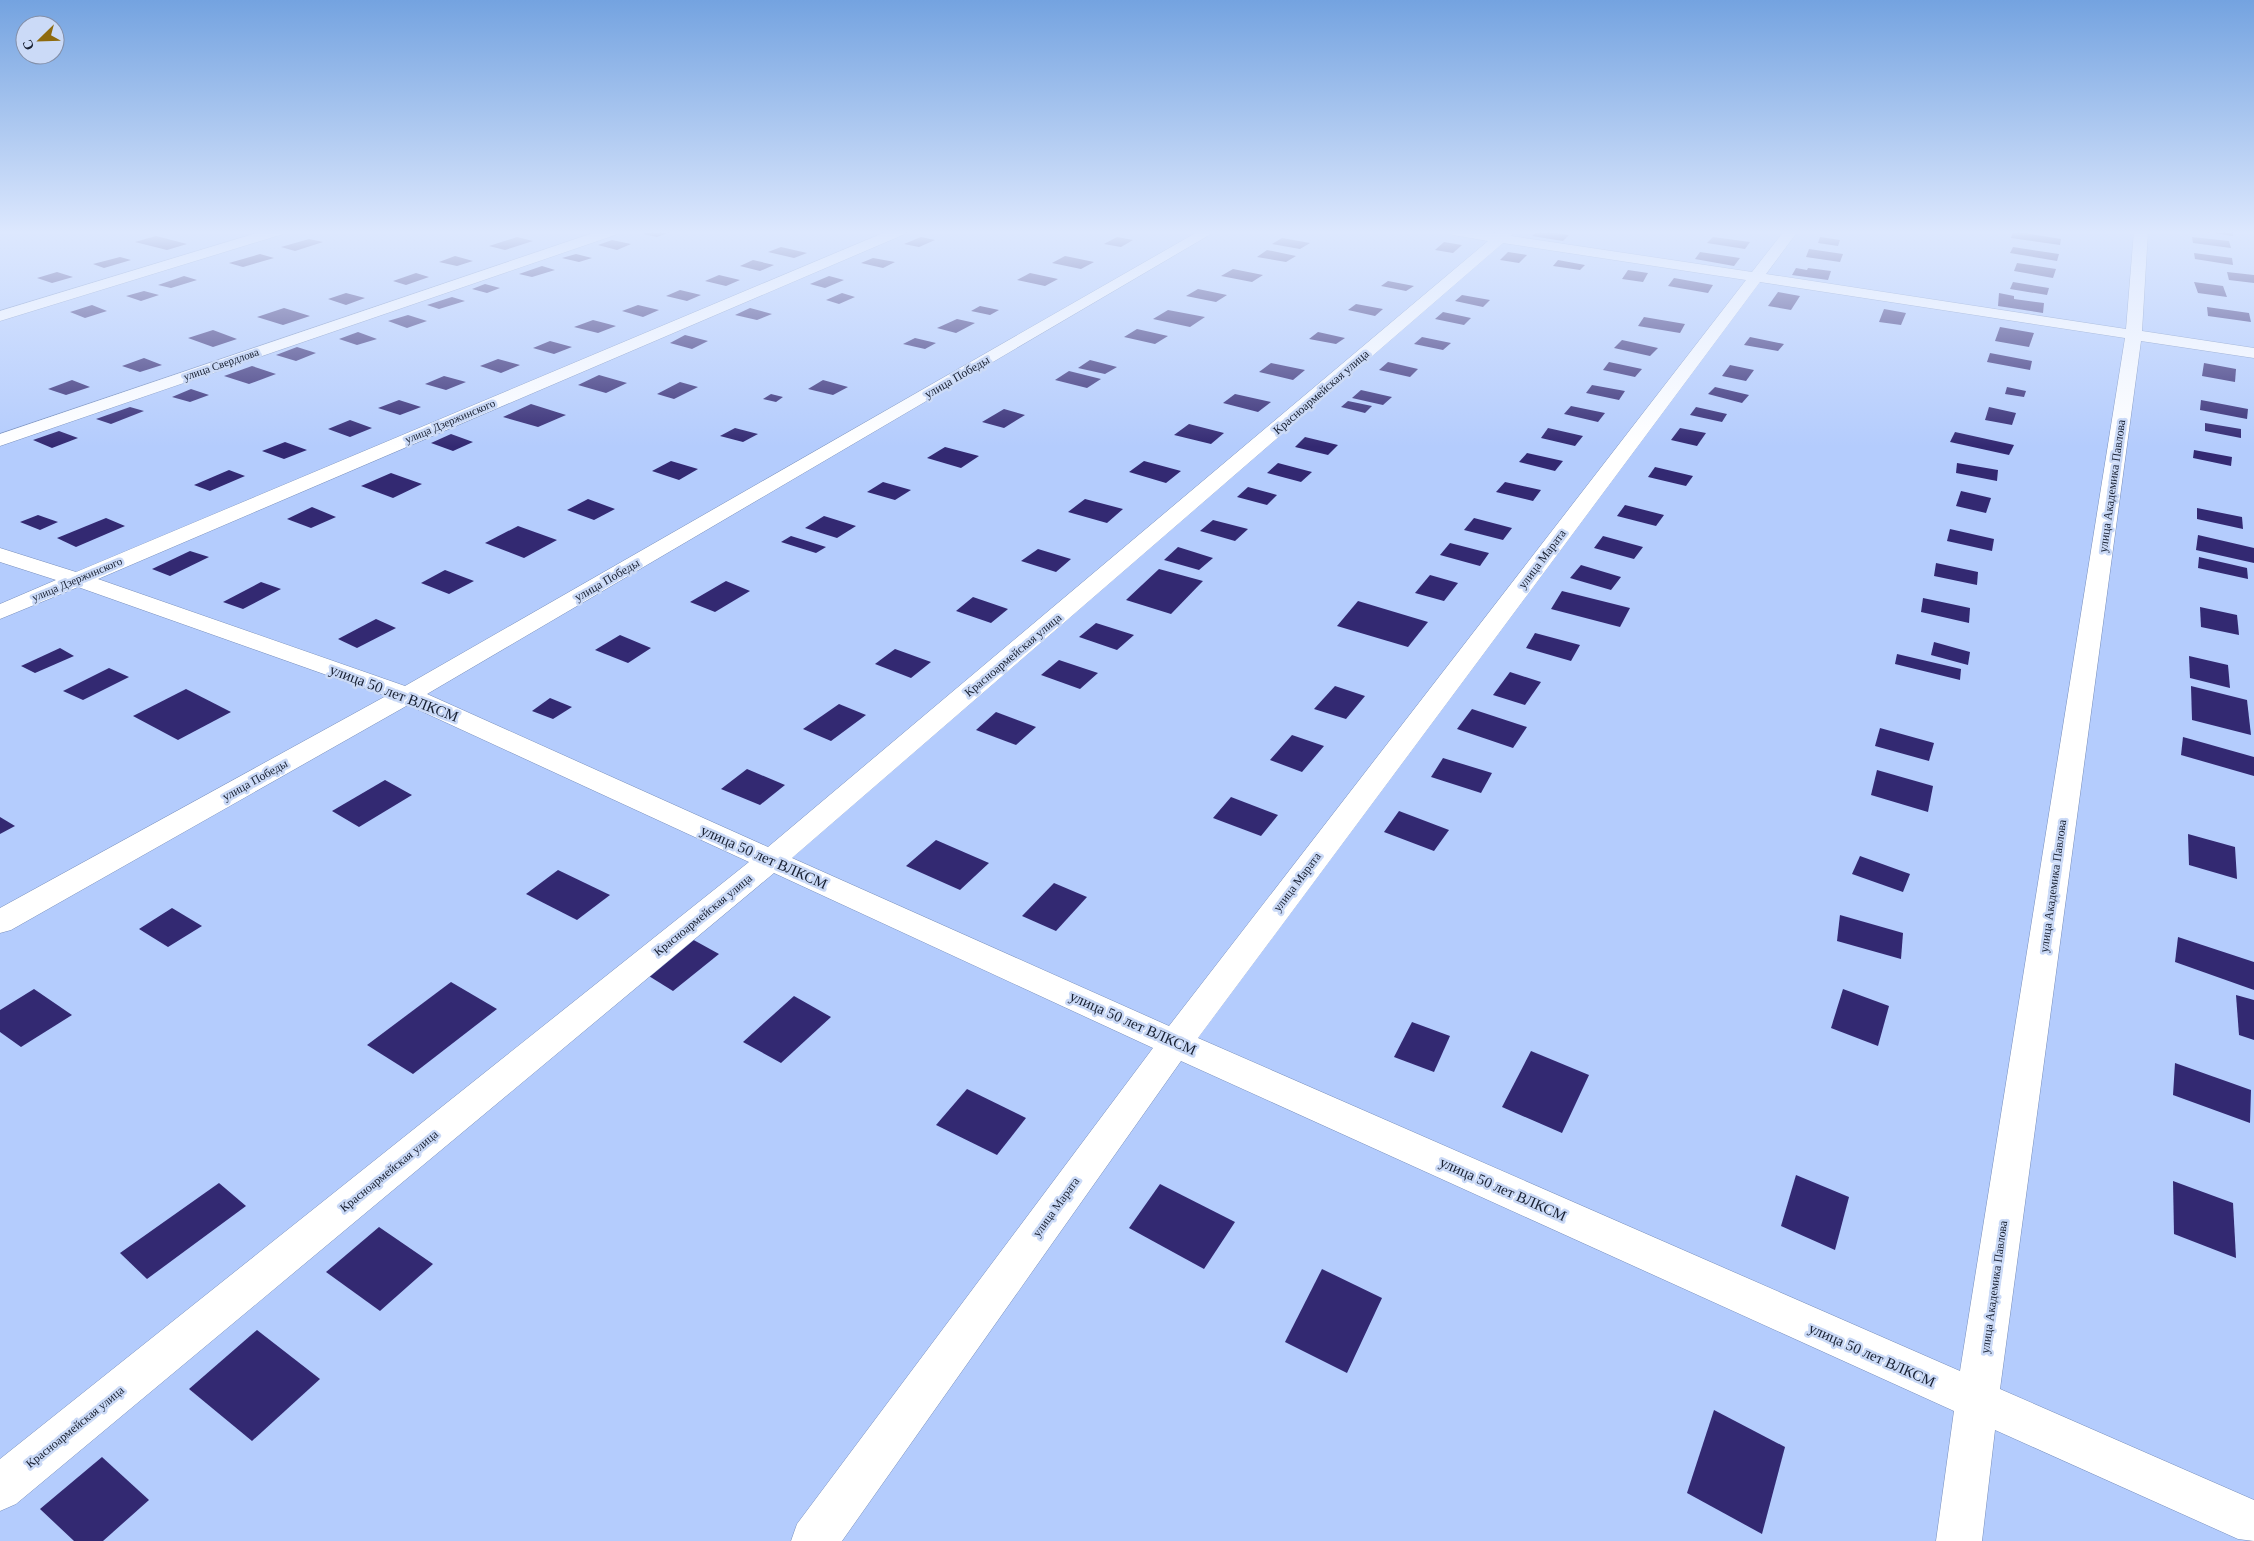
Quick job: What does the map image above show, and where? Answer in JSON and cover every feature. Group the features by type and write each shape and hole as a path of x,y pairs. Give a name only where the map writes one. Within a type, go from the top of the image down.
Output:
{"street":[{"path":"0,316 43,303"},
{"name":"улица Свердлова","path":"0,440 401,303"},
{"name":"улица Дзержинского","path":"0,612 730,303"},
{"name":"улица Победы","path":"0,922 407,695 1085,303"},
{"name":"Красноармейская улица","path":"0,1488 771,860 1424,303"},
{"name":"улица Марата","path":"814,1541 1175,1043 1736,303"},
{"path":"1928,303 2254,353"},
{"name":"улица Академика Павлова","path":"1959,1541 1977,1402 2134,334 2136,303"},
{"name":"улица 50 лет ВЛКСМ","path":"0,555 76,579 407,695 1175,1043 1977,1402 2254,1523"}],"building":[{"path":"434,303 459,303 439,309 427,305"},
{"path":"1464,303 1487,303 1483,307"},
{"path":"1770,303 1796,303 1791,310 1768,306"},
{"path":"1998,303 2044,303 2043,313 1998,306"},
{"path":"1356,304 1383,309 1375,316 1348,310"},
{"path":"92,305 107,311 85,318 70,312"},
{"path":"638,305 659,310 643,317 622,311"},
{"path":"980,306 999,310 990,315 971,311"},
{"path":"2207,307 2249,313 2251,322 2208,316"},
{"path":"284,308 310,316 283,325 257,317"},
{"path":"750,308 772,314 757,320 735,315"},
{"path":"1884,309 1906,313 1901,325 1879,322"},
{"path":"1168,310 1205,317 1190,327 1153,319"},
{"path":"1443,312 1471,318 1464,325 1435,319"},
{"path":"408,315 427,321 407,328 388,321"},
{"path":"1644,317 1685,324 1680,333 1638,326"},
{"path":"957,319 975,323 956,333 937,328"},
{"path":"593,320 616,326 598,333 574,327"},
{"path":"2000,327 2034,333 2029,347 1995,341"},
{"path":"1137,329 1168,336 1155,344 1124,337"},
{"path":"213,330 237,339 213,347 188,338"},
{"path":"358,332 377,339 357,345 339,339"},
{"path":"1318,332 1345,338 1336,344 1309,339"},
{"path":"685,335 708,341 692,349 670,343"},
{"path":"1422,337 1451,343 1443,350 1414,344"},
{"path":"1750,337 1784,344 1778,351 1744,345"},
{"path":"915,338 936,343 925,349 903,344"},
{"path":"1622,340 1658,348 1650,356 1614,348"},
{"path":"550,341 572,347 554,354 533,348"},
{"path":"297,347 316,353 296,361 276,355"},
{"path":"1990,353 2032,361 2030,370 1987,362"},
{"path":"144,358 162,365 140,372 122,366"},
{"path":"498,359 520,365 501,373 480,366"},
{"path":"1090,360 1117,367 1105,374 1078,368"},
{"path":"1388,362 1418,369 1410,377 1379,370"},
{"path":"1609,362 1642,369 1635,377 1603,370"},
{"path":"1271,363 1305,370 1293,380 1259,372"},
{"path":"2204,363 2236,369 2235,382 2202,376"},
{"path":"1730,365 1754,370 1746,381 1722,376"},
{"path":"252,366 276,374 249,384 224,376"},
{"path":"1069,371 1101,379 1087,388 1055,380"},
{"path":"599,375 627,383 606,393 578,385"},
{"path":"444,376 466,382 446,390 425,384"},
{"path":"72,380 90,387 66,395 48,389"},
{"path":"823,380 848,387 833,395 808,389"},
{"path":"680,382 698,387 674,399 657,394"},
{"path":"1592,385 1625,391 1619,400 1586,393"},
{"path":"1715,387 1749,395 1742,403 1708,394"},
{"path":"2007,387 2026,391 2024,397 2005,394"},
{"path":"191,389 209,395 190,402 172,397"},
{"path":"1361,390 1392,397 1383,405 1352,398"},
{"path":"771,394 783,397 776,402 763,399"},
{"path":"1235,394 1271,402 1258,412 1223,403"},
{"path":"399,400 421,407 400,415 378,408"},
{"path":"2201,400 2248,409 2247,419 2200,410"},
{"path":"1348,401 1372,406 1365,413 1341,407"},
{"path":"531,404 566,415 538,427 503,417"},
{"path":"1571,406 1605,413 1598,422 1564,414"},
{"path":"130,407 144,411 111,424 96,419"},
{"path":"1696,407 1727,414 1722,422 1690,415"},
{"path":"1989,407 2016,413 2012,425 1985,420"},
{"path":"1004,409 1025,415 1004,428 982,422"},
{"path":"350,420 372,428 350,437 328,429"},
{"path":"2205,423 2241,429 2241,438 2205,431"},
{"path":"1189,424 1224,433 1211,444 1174,435"},
{"path":"735,428 758,434 743,442 720,436"},
{"path":"1548,428 1583,436 1575,446 1541,438"},
{"path":"1680,428 1706,433 1697,446 1671,440"},
{"path":"59,431 78,438 52,448 33,440"},
{"path":"1955,432 2014,445 2009,455 1950,442"},
{"path":"451,434 473,442 453,451 431,443"},
{"path":"1305,437 1338,445 1328,455 1295,447"},
{"path":"285,442 307,450 284,459 262,451"},
{"path":"945,447 979,456 961,468 927,458"},
{"path":"2194,450 2232,457 2231,466 2193,458"},
{"path":"1527,453 1563,461 1555,471 1519,462"},
{"path":"671,461 698,469 679,480 652,471"},
{"path":"1144,461 1181,471 1166,483 1129,472"},
{"path":"1278,463 1312,472 1301,482 1267,473"},
{"path":"1957,463 1998,470 1997,481 1956,473"},
{"path":"1655,467 1693,476 1686,486 1648,477"},
{"path":"229,470 245,476 210,491 194,485"},
{"path":"391,473 422,484 393,498 361,486"},
{"path":"883,482 911,490 895,500 867,492"},
{"path":"1505,482 1541,490 1533,501 1496,492"},
{"path":"1248,487 1277,495 1267,505 1237,497"},
{"path":"1961,491 1991,498 1986,513 1956,506"},
{"path":"588,499 615,509 594,520 567,510"},
{"path":"1085,499 1123,509 1107,523 1068,512"},
{"path":"1625,505 1664,515 1656,526 1617,516"},
{"path":"312,507 336,517 311,528 287,519"},
{"path":"2197,508 2242,517 2243,529 2197,519"},
{"path":"38,515 58,522 40,530 20,522"},
{"path":"824,516 856,526 837,538 805,528"},
{"path":"106,518 125,526 76,547 57,538"},
{"path":"1474,518 1512,528 1503,540 1464,530"},
{"path":"1213,520 1248,529 1235,541 1200,531"},
{"path":"518,526 557,540 524,558 485,543"},
{"path":"1950,529 1994,539 1992,551 1947,541"},
{"path":"2198,535 2254,548 2254,563 2196,550"},
{"path":"791,536 826,547 816,553 781,542"},
{"path":"1603,536 1643,547 1634,559 1594,548"},
{"path":"1450,543 1489,553 1480,566 1440,555"},
{"path":"1178,547 1213,558 1199,570 1164,560"},
{"path":"1038,549 1071,559 1056,572 1021,561"},
{"path":"190,551 209,557 170,576 152,569"},
{"path":"2199,557 2247,568 2248,579 2198,568"},
{"path":"1936,563 1978,572 1977,585 1934,576"},
{"path":"1581,565 1621,577 1611,590 1570,578"},
{"path":"1159,569 1203,581 1171,614 1126,600"},
{"path":"445,570 474,581 449,594 421,583"},
{"path":"1430,575 1458,583 1444,601 1415,593"},
{"path":"726,581 750,591 715,612 690,602"},
{"path":"261,582 281,589 243,609 223,602"},
{"path":"1562,591 1630,608 1620,627 1551,609"},
{"path":"973,597 1008,609 991,623 956,611"},
{"path":"1923,598 1970,608 1969,623 1921,612"},
{"path":"1358,601 1428,622 1408,647 1337,626"},
{"path":"2200,607 2237,615 2239,635 2201,627"},
{"path":"376,619 396,628 357,648 338,639"},
{"path":"1096,623 1134,635 1117,650 1079,637"},
{"path":"1535,633 1580,645 1571,661 1526,648"},
{"path":"620,635 651,648 628,663 595,650"},
{"path":"1934,642 1970,652 1968,665 1931,655"},
{"path":"60,648 74,656 35,673 21,666"},
{"path":"895,649 931,662 911,678 875,664"},
{"path":"1897,654 1961,669 1960,680 1895,664"},
{"path":"2189,656 2228,665 2230,688 2190,678"},
{"path":"1059,660 1098,673 1080,689 1041,675"},
{"path":"109,668 129,677 83,700 63,691"},
{"path":"1510,672 1541,682 1525,705 1493,695"},
{"path":"1335,686 1365,696 1346,719 1314,709"},
{"path":"2191,686 2247,700 2251,735 2192,720"},
{"path":"186,689 231,712 178,740 133,716"},
{"path":"550,698 572,707 553,719 532,711"},
{"path":"839,704 866,715 831,741 803,729"},
{"path":"1472,709 1527,727 1513,748 1457,729"},
{"path":"996,712 1036,727 1016,745 976,730"},
{"path":"1880,728 1934,743 1929,761 1875,746"},
{"path":"1292,735 1324,746 1302,772 1270,760"},
{"path":"2183,737 2254,757 2254,776 2181,755"},
{"path":"1443,758 1492,773 1481,793 1431,777"},
{"path":"747,769 785,785 760,805 721,789"},
{"path":"1877,770 1933,786 1928,812 1871,795"},
{"path":"385,780 412,795 359,827 332,811"},
{"path":"1231,797 1278,815 1261,836 1213,818"},
{"path":"1399,811 1449,830 1434,851 1384,832"},
{"path":"0,817 15,826 0,834"},
{"path":"2188,834 2235,847 2237,879 2189,865"},
{"path":"936,840 989,863 960,890 906,866"},
{"path":"1860,856 1910,874 1903,892 1852,874"},
{"path":"558,870 610,895 577,920 526,894"},
{"path":"1054,883 1087,897 1056,931 1022,916"},
{"path":"172,908 202,926 168,947 139,929"},
{"path":"1840,915 1903,933 1901,959 1837,941"},
{"path":"2178,937 2254,962 2254,990 2175,962"},
{"path":"690,938 719,954 673,991 644,973"},
{"path":"451,982 497,1009 413,1074 367,1045"},
{"path":"34,989 72,1015 21,1047 0,1032 0,1010"},
{"path":"1843,989 1889,1006 1878,1046 1831,1028"},
{"path":"2236,995 2254,1000 2254,1040 2239,1035"},
{"path":"794,996 831,1017 781,1063 743,1042"},
{"path":"1412,1022 1450,1036 1434,1072 1394,1057"},
{"path":"1531,1051 1589,1075 1562,1133 1502,1107"},
{"path":"2175,1063 2251,1090 2250,1123 2173,1095"},
{"path":"967,1089 1026,1118 997,1155 936,1125"},
{"path":"1796,1175 1849,1197 1835,1250 1781,1226"},
{"path":"2173,1181 2233,1203 2236,1258 2174,1234"},
{"path":"219,1183 246,1206 147,1279 120,1253"},
{"path":"1160,1184 1235,1222 1204,1269 1129,1228"},
{"path":"379,1227 433,1264 380,1311 326,1272"},
{"path":"1322,1269 1382,1298 1347,1373 1285,1342"},
{"path":"257,1330 320,1379 252,1441 189,1389"},
{"path":"1714,1410 1785,1447 1762,1534 1687,1493"},
{"path":"102,1457 149,1500 103,1541 74,1541 40,1509"}]}
